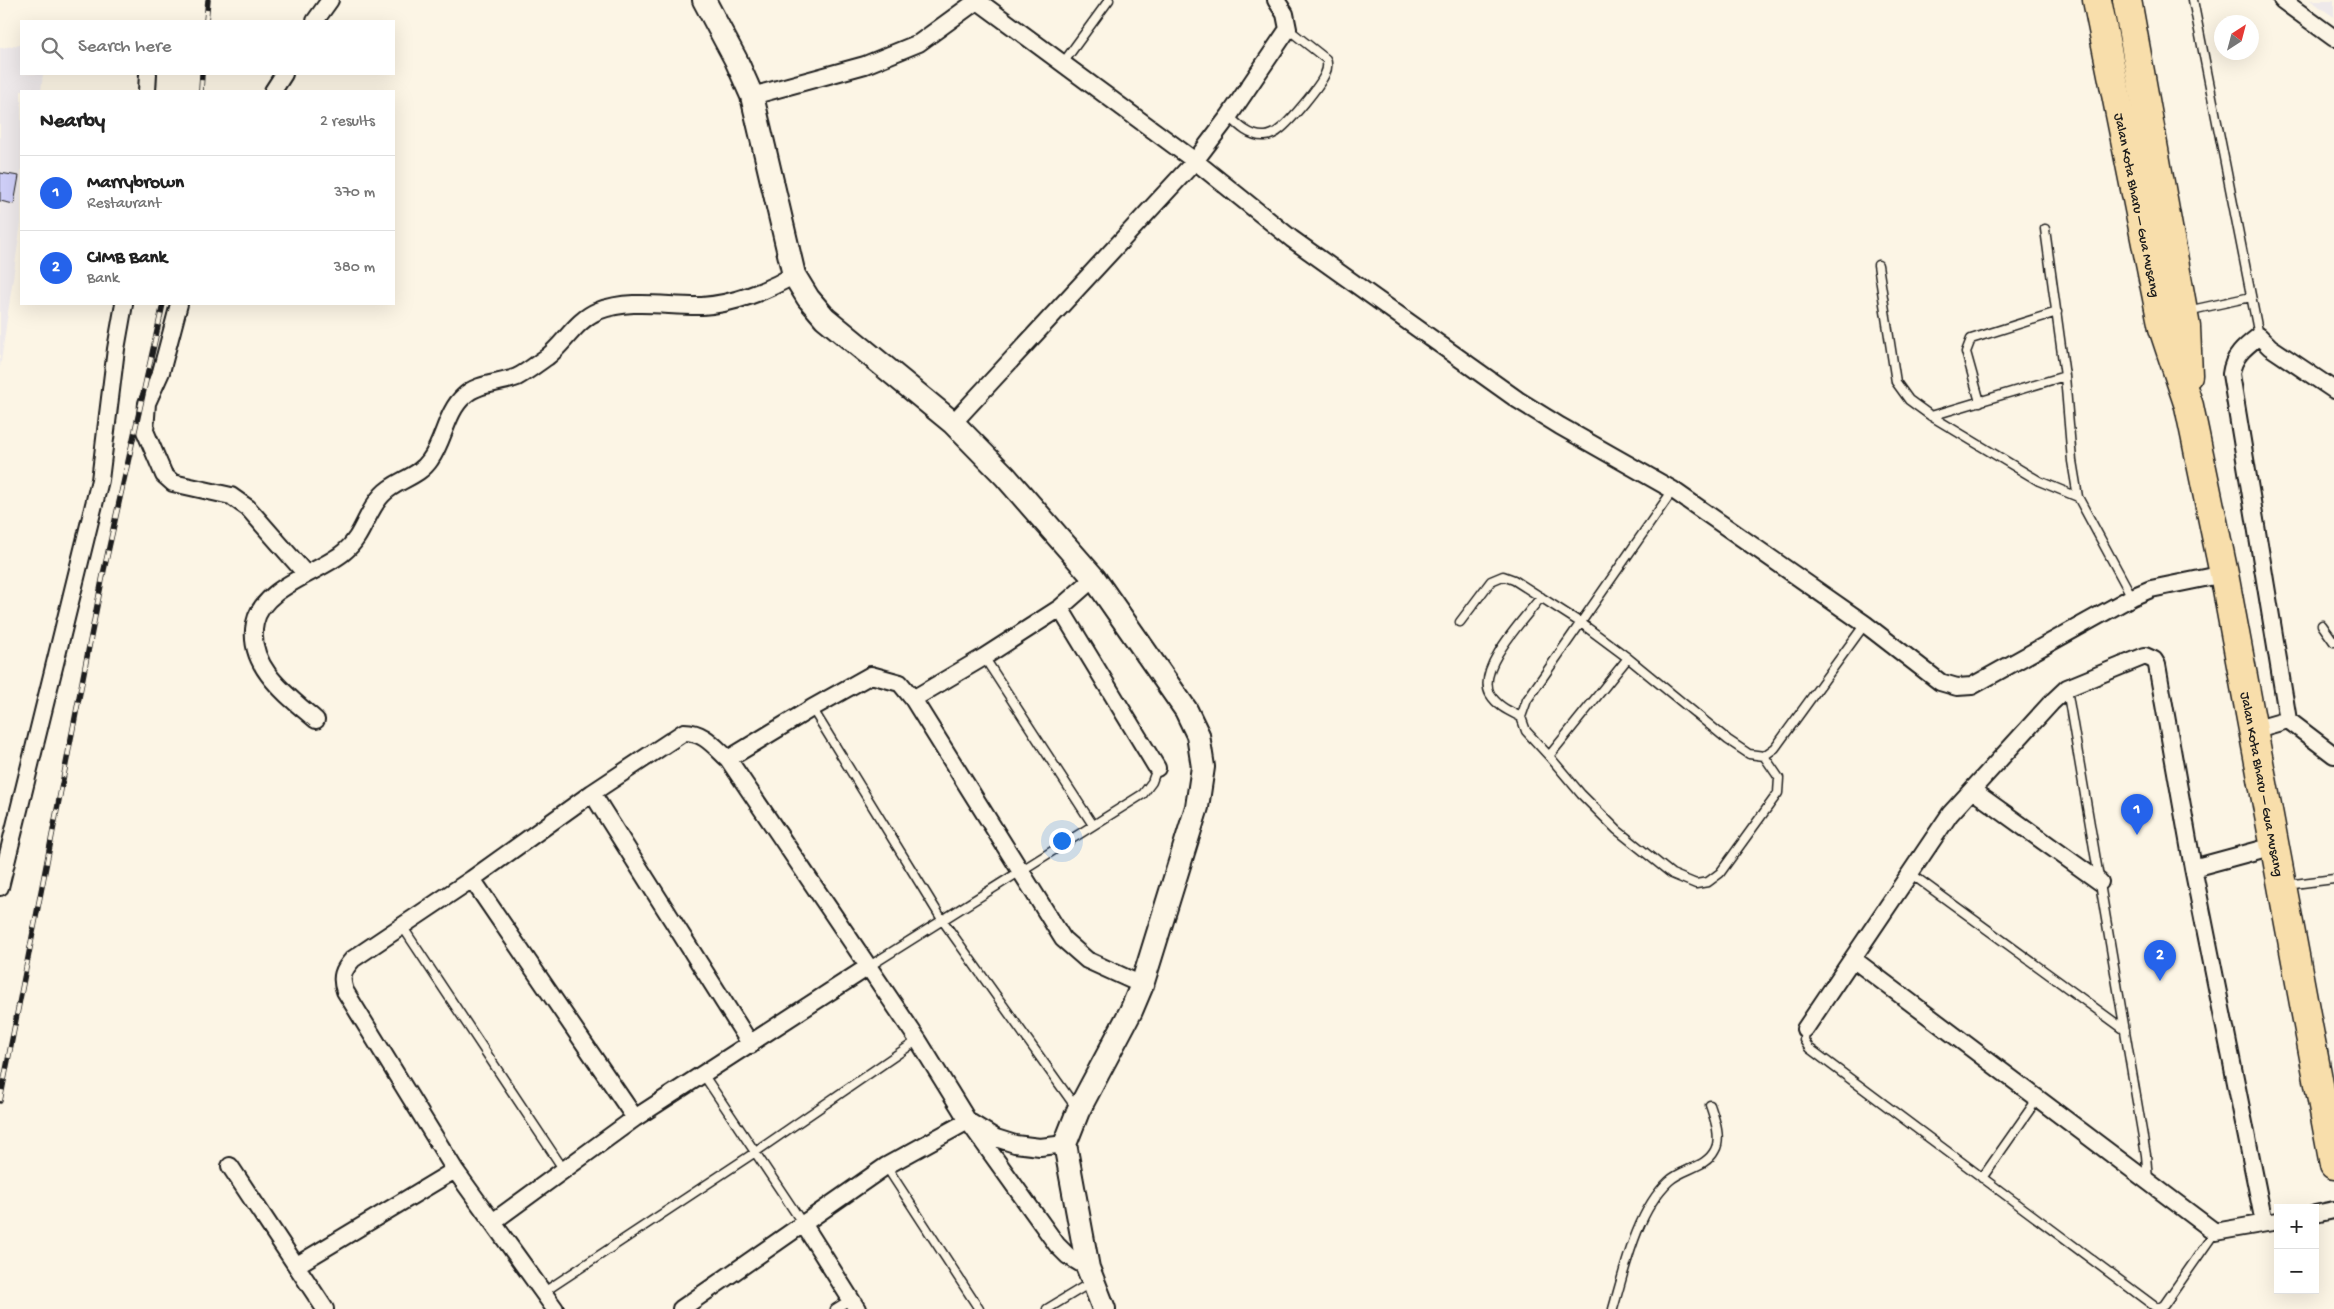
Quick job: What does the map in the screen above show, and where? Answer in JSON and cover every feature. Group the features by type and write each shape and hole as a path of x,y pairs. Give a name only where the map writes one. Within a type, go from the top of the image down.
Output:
{"highway":[{"name":"Jalan Kota Bharu – Gua Musang","path":"2097,0 2163,328 2189,406 2224,574 2334,1165"},
{"name":"Jalan Kota Bharu – Gua Musang","path":"2127,0 2186,327 2189,406"}],"street":[{"path":"316,20 330,0"},
{"path":"704,0 736,60 752,96 794,275 808,298 825,318 953,423 1005,476 1094,578 1186,710 1198,735 1202,767 1197,807 1142,985 1131,1011 1078,1111 1065,1144 1090,1274 1104,1309"},
{"path":"752,96 865,65 919,43 978,0 1195,161 1292,239 1518,400 1673,490 1866,624 1940,682 1957,687 1972,686 2132,597 2151,589 2224,574"},
{"path":"953,423 1195,161 1229,116 1288,29 1284,14 1276,0"},
{"path":"2282,0 2334,38"},
{"path":"147,90 148,75"},
{"path":"275,90 283,75"},
{"path":"316,720 279,688 264,668 254,643 255,622 260,610 283,589 305,573 343,553 356,541 375,502 383,493 424,469 432,458 455,407 464,396 474,389 518,376 549,355 577,325 596,312 628,304 704,306 734,300 773,288 794,275"},
{"path":"0,887 100,480 116,349 124,305"},
{"path":"179,305 161,372 147,403 145,431 164,475 172,483 231,496 248,508 305,573"},
{"path":"2334,390 2270,347 2258,336 2238,354 2232,364 2230,374 2288,720 2334,755"},
{"path":"913,699 984,657 1060,608 1094,578"},
{"path":"1060,608 1157,768"},
{"path":"1805,1029 1950,814 2050,702 2067,688 2145,656 2154,660 2157,665 2193,868 2271,1222 2215,1232 1853,959"},
{"path":"728,760 812,708 871,675 900,683 913,699 1063,939 1087,960 1142,985"},
{"path":"2253,730 2288,720"},
{"path":"555,1309 494,1221 455,1170 345,991 342,981 344,969 353,959 472,879 592,793 684,732 694,732 704,736 728,760 918,1040 968,1121 1057,1245 1090,1274"},
{"path":"1972,790 2100,882"},
{"path":"592,793 751,1045"},
{"path":"2193,868 2274,846"},
{"path":"472,879 635,1118"},
{"path":"494,1221 635,1118 702,1074 751,1045 868,967"},
{"path":"968,1121 996,1138 1015,1144 1040,1147 1065,1144"},
{"path":"681,1309 886,1166 968,1121"},
{"path":"230,1166 325,1309"},
{"path":"297,1265 455,1170"},
{"path":"2319,1213 2334,1210"},
{"path":"804,1225 854,1304"}],"lane":[{"path":"1063,63 1109,0"},
{"path":"2193,0 2258,336"},
{"path":"1229,116 1246,131 1266,136 1279,131 1319,84 1328,65 1326,59 1288,29"},
{"path":"2045,229 2065,376 2072,461 2078,497 2132,597"},
{"path":"1878,265 1896,382 1909,400 1931,416 2039,481 2078,497"},
{"path":"2183,312 2251,298"},
{"path":"1980,402 1966,352 1971,340 2057,312"},
{"path":"1931,416 2065,376"},
{"path":"1673,490 1527,700 1521,717 1526,731 1581,794 1616,830 1672,874 1696,884 1708,882 1720,873 1778,793 1779,778 1764,756"},
{"path":"1460,622 1491,581 1504,576 1514,580 1580,623 1628,658 1728,740 1749,754 1764,756 1775,748 1866,624"},
{"path":"1521,717 1499,705 1489,692 1488,674 1496,655 1541,597"},
{"path":"2322,625 2334,642"},
{"path":"984,657 1093,825"},
{"path":"1549,756 1628,658"},
{"path":"2067,688 2125,1030 2148,1180"},
{"path":"812,708 943,921 1078,1111"},
{"path":"868,967 1021,873 1143,794 1152,782 1157,768"},
{"path":"1910,873 2125,1030"},
{"path":"2282,885 2334,879"},
{"path":"402,926 564,1170"},
{"path":"1805,1029 1804,1040 1809,1048 2154,1306 2159,1308 2164,1305 2215,1232"},
{"path":"544,1292 754,1153 918,1040"},
{"path":"702,1074 804,1225"},
{"path":"1982,1178 2038,1098"},
{"path":"1613,1309 1628,1256 1646,1212 1658,1192 1671,1179 1708,1160 1716,1149 1716,1124 1710,1105"},
{"path":"886,1166 979,1309"},
{"path":"1047,1309 1090,1274"},
{"path":"836,1309 854,1304"}],"shaded area":[{"path":"2310,0 2334,0 2334,17"},
{"path":"20,45 20,75 43,75 41,90 20,90 20,230 0,368 0,48"}],"building":[{"path":"0,173 19,176 14,204 0,201"}],"railway":[{"path":"206,20 208,0"},
{"path":"201,90 202,75"},
{"path":"0,1101 104,570 163,305"}],"place":[{"name":"Marrybrown","path":"2137,835"},
{"name":"CIMB Bank","path":"2160,981"}]}
